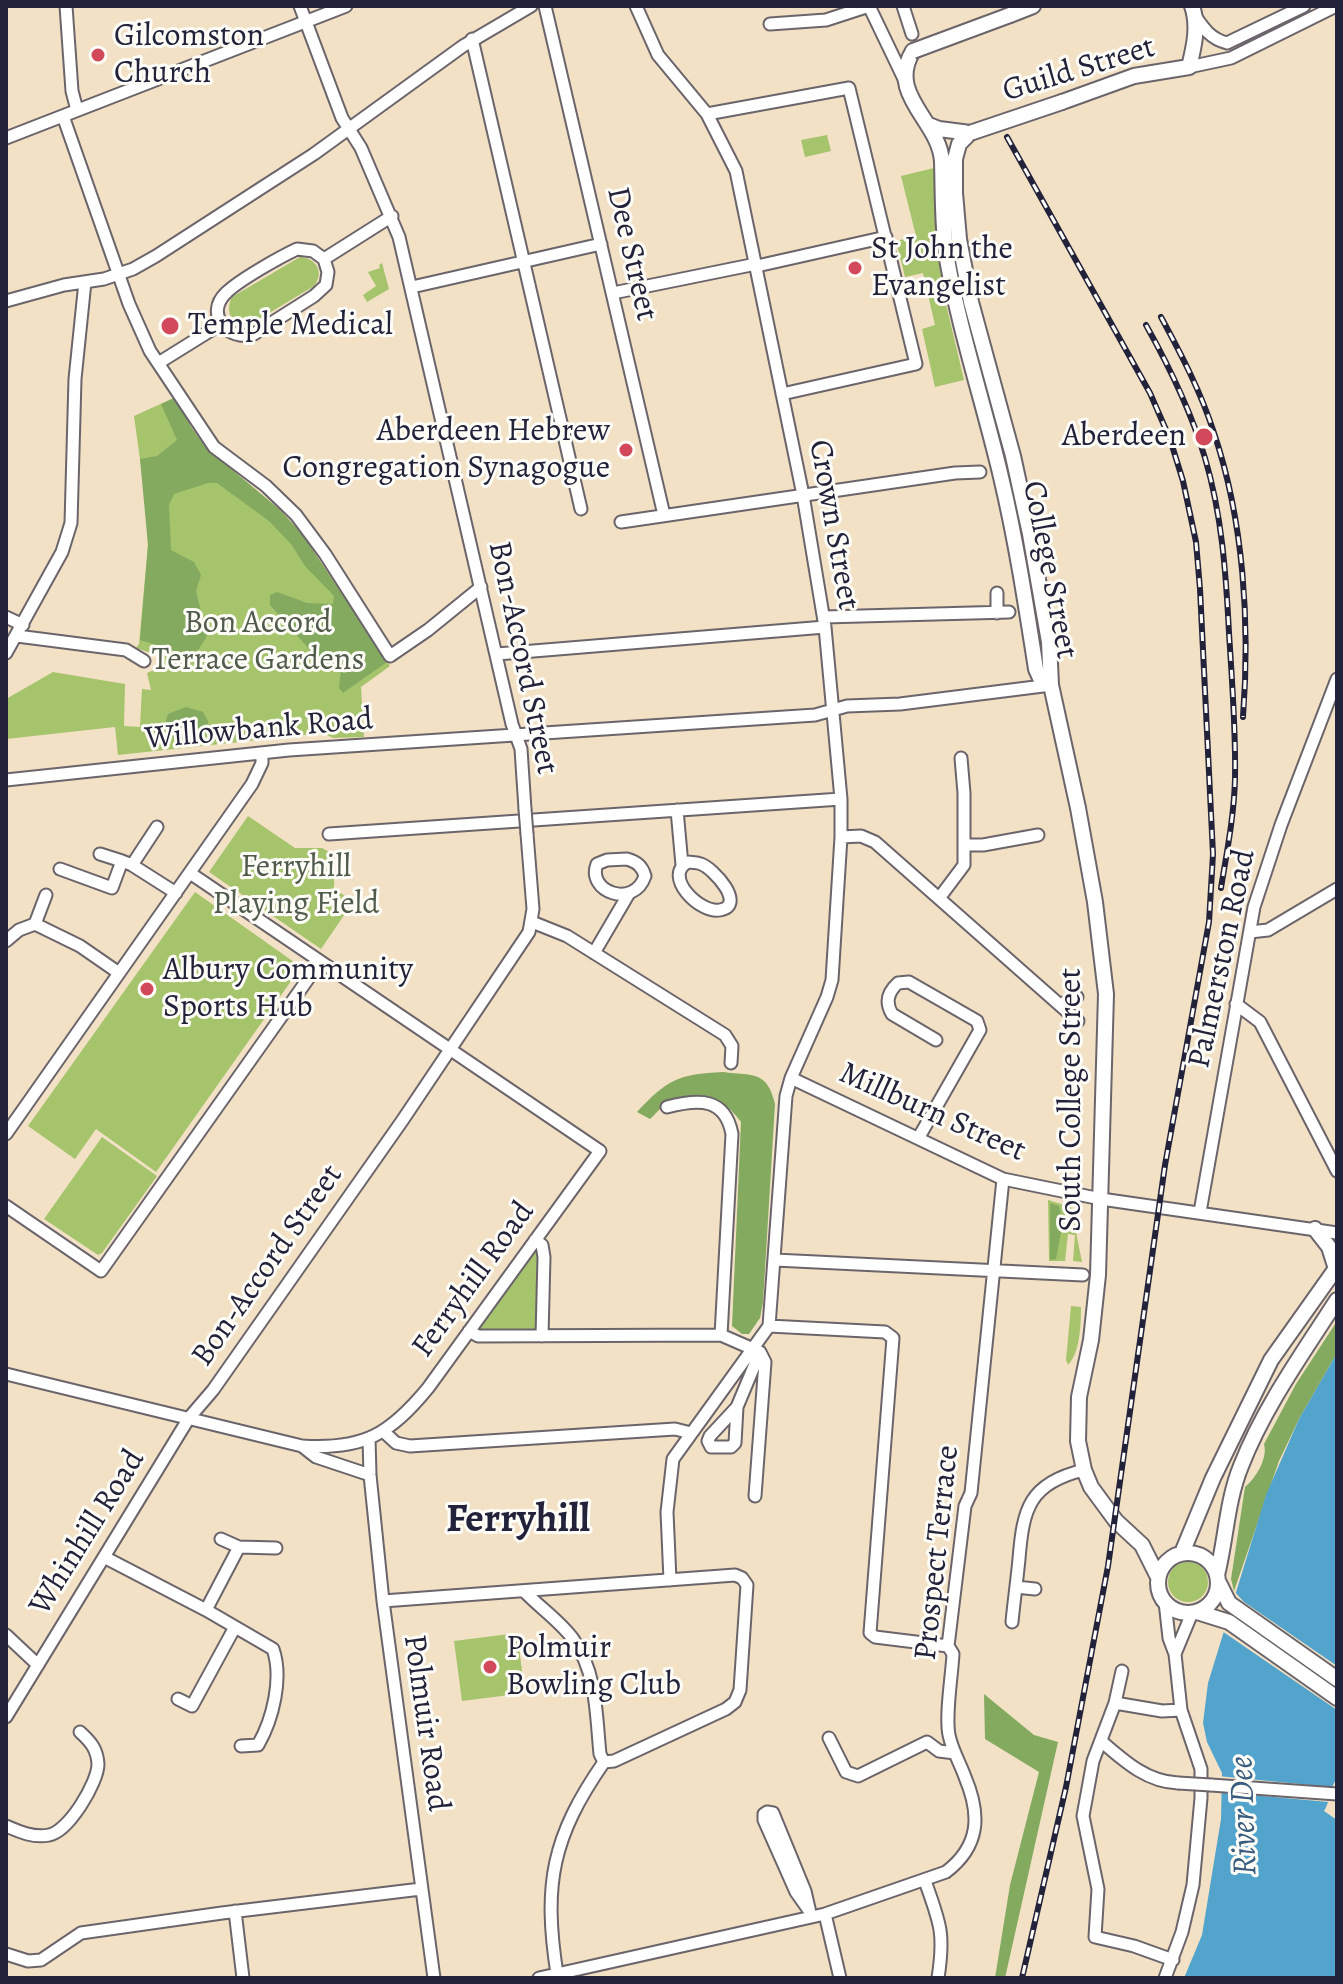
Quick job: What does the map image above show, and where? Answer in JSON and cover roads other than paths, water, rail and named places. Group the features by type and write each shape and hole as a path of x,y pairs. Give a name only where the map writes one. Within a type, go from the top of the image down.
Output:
{"main road":[{"path":"906,84 906,65 913,51 1011,11 1033,6"},
{"path":"1189,67 1195,43 1193,11"},
{"name":"Guild Street","path":"970,133 1134,76 1189,67"},
{"name":"College Street","path":"906,84 937,142 942,161 944,238 956,306 1009,510 1036,669 1040,678 1051,685"},
{"path":"929,125 970,133"},
{"name":"College Street","path":"970,133 959,144 955,159 959,239 971,302 1023,499 1049,642 1051,685"},
{"name":"South College Street","path":"1051,685 1084,839 1106,994 1098,1275 1078,1417 1078,1441 1084,1470 1100,1501 1142,1545 1158,1577"},
{"path":"1315,1229 1329,1247 1336,1268 1271,1360 1177,1554 1166,1561 1158,1577 1160,1595 1172,1609 1222,1618 1337,1698"},
{"path":"1195,1612 1205,1608 1215,1596 1235,1484 1242,1464 1297,1361 1337,1300"},
{"name":"South College Street","path":"1142,1545 1177,1554"},
{"path":"1177,1554 1204,1557 1229,1603 1337,1679"}],"street":[{"path":"66,6 72,91 77,110"},
{"name":"Bon-Accord Street","path":"189,1418 213,1390 450,1050 508,964 532,922 521,749 412,287 392,216 361,148 342,118 300,6"},
{"path":"6,138 346,6"},
{"path":"6,301 119,274 156,256 286,173 472,39 531,6"},
{"name":"Dee Street","path":"545,6 664,515"},
{"name":"Crown Street","path":"636,6 658,55 707,114 736,171 803,495 824,622 833,711 841,799 841,837 832,980 786,1096 769,1326"},
{"path":"838,6 853,11"},
{"path":"770,24 826,20 869,6 906,84"},
{"path":"1193,11 1206,32 1224,43 1246,36 1304,6"},
{"name":"Guild Street","path":"1189,67 1231,58 1336,6"},
{"path":"901,13 912,34"},
{"path":"879,28 894,44 913,51"},
{"path":"472,39 581,509"},
{"path":"707,114 849,88 916,364 782,394"},
{"path":"63,116 137,324 150,351 214,447 266,486 308,531 390,656 481,587"},
{"path":"324,259 392,216"},
{"path":"613,293 886,237"},
{"path":"412,287 601,244"},
{"path":"297,249 313,251 324,259 328,277 326,285 314,296 247,336 231,333 221,324 219,305 229,290 297,249"},
{"path":"6,653 62,552 71,523 76,368 85,282"},
{"path":"160,362 221,324"},
{"path":"621,522 955,473 980,472"},
{"path":"497,654 824,622 1003,612 997,593"},
{"path":"6,617 20,630 126,650 144,661"},
{"name":"Palmerston Road","path":"1200,1212 1261,880 1337,679"},
{"name":"Willowbank Road","path":"6,780 262,753 815,715 847,706 900,704 1051,685"},
{"path":"6,1134 252,784 259,771 262,753"},
{"path":"940,897 964,865 961,758"},
{"path":"329,834 841,799"},
{"path":"677,810 682,865 680,883 686,893 706,907 718,911 724,909 729,891 724,884 701,864 688,862 682,865"},
{"path":"60,869 112,888 127,863 157,827"},
{"path":"964,845 983,845 1038,835"},
{"path":"841,837 861,836 875,842 1078,1021"},
{"path":"100,854 127,863 176,893"},
{"path":"594,953 628,895 636,891 645,876 640,865 634,861 620,859 597,864 595,881 601,887 628,895"},
{"path":"190,873 450,1050"},
{"path":"1250,932 1268,930 1337,889"},
{"path":"35,924 46,895"},
{"path":"532,922 552,929 594,953 725,1035 732,1046 731,1063"},
{"path":"6,941 19,930 35,924 80,946 119,973"},
{"path":"6,1206 101,1271 320,962"},
{"path":"919,1137 980,1025 909,982 898,983 889,995 892,1014 936,1040"},
{"path":"1061,1004 1077,997"},
{"path":"1236,1004 1260,1022 1337,1171"},
{"name":"Ferryhill Road","path":"302,1446 345,1445 369,1438 384,1432 411,1410 600,1151 450,1050"},
{"name":"Millburn Street","path":"791,1078 1003,1179 1101,1199 1337,1233"},
{"path":"667,1107 686,1102 708,1103 721,1107 729,1119 732,1134 721,1335"},
{"name":"Prospect Terrace","path":"539,1978 588,1973 810,1913 825,1914 946,1872 962,1860 971,1845 974,1803 949,1734 953,1654 948,1646 965,1506 971,1493 1003,1179"},
{"path":"535,1240 542,1245 544,1257 542,1336"},
{"path":"775,1260 1083,1275"},
{"path":"737,1407 756,1351 769,1326 885,1332 893,1338 870,1633 875,1637 948,1646"},
{"path":"469,1331 478,1336 721,1335 756,1351 765,1362 755,1496"},
{"path":"670,1580 666,1517 676,1452 756,1351"},
{"path":"6,1374 302,1446 316,1457 370,1475"},
{"name":"Whinhill Road","path":"6,1717 189,1418"},
{"path":"384,1432 396,1443 410,1446 675,1429 691,1433"},
{"name":"Polmuir Road","path":"369,1438 383,1601 434,1978"},
{"path":"1012,1622 1021,1532 1027,1508 1049,1485 1070,1473 1084,1470"},
{"path":"221,1539 239,1547 276,1548"},
{"path":"206,1610 239,1547"},
{"path":"104,1557 273,1649 279,1680 261,1740 258,1745 241,1746"},
{"path":"383,1601 735,1575 742,1578 747,1585 740,1690 735,1702 614,1761 604,1762"},
{"path":"1016,1587 1035,1589"},
{"path":"524,1591 573,1638 588,1667 596,1700 600,1754 604,1762"},
{"path":"1165,1602 1181,1710 1198,1755 1201,1798 1193,1885 1173,1960 1165,1978"},
{"path":"1175,1654 1195,1612"},
{"path":"178,1699 192,1706 235,1627"},
{"path":"6,1635 38,1665"},
{"path":"1122,1671 1115,1703 1093,1761 1083,1816 1098,1889 1095,1937 1173,1960"},
{"path":"1115,1703 1162,1711 1181,1710"},
{"path":"6,1826 26,1835 52,1835 72,1819 98,1770 92,1743 80,1732"},
{"path":"829,1738 846,1772 858,1776 927,1742 939,1751 955,1753"},
{"path":"1101,1741 1130,1765 1162,1782 1337,1794"},
{"path":"557,1974 549,1914 559,1843 572,1813 604,1762"},
{"path":"767,1812 773,1813 805,1891 810,1913 796,1892 764,1820 767,1812"},
{"path":"925,1881 942,1932 938,1978"},
{"path":"6,1954 28,1961 41,1960 81,1933 421,1889"},
{"path":"235,1911 243,1978"},
{"path":"825,1914 840,1978"}],"water":[{"name":"River Dee","path":"1337,1353 1337,1778 1324,1811 1337,1820 1337,1978 1184,1978 1202,1935 1221,1819 1222,1773 1207,1742 1203,1723 1208,1683 1266,1495 1299,1419"}],"railway":[{"path":"1007,137 1150,393 1170,439 1183,481 1196,542 1200,589 1213,854 1209,922 1165,1165 1108,1566 1066,1787 1022,1978"},
{"path":"1161,317 1203,403 1232,502 1245,610 1243,717"},
{"path":"1146,325 1193,423 1211,479 1222,545 1235,779 1221,888"}],"place":[{"name":"Gilcomston Church","path":"98,55"},
{"name":"St John the Evangelist","path":"855,268"},
{"name":"Temple Medical","path":"170,326"},
{"name":"Aberdeen","path":"1204,437"},
{"name":"Aberdeen Hebrew Congregation Synagogue","path":"626,450"},
{"name":"Albury Community Sports Hub","path":"147,989"},
{"name":"Polmuir Bowling Club","path":"490,1667"}],"district":[{"name":"Ferryhill","path":"518,1521"}],"park label":[{"name":"Bon Accord Terrace Gardens","path":"258,642"},
{"name":"Ferryhill Playing Field","path":"296,886"}]}
